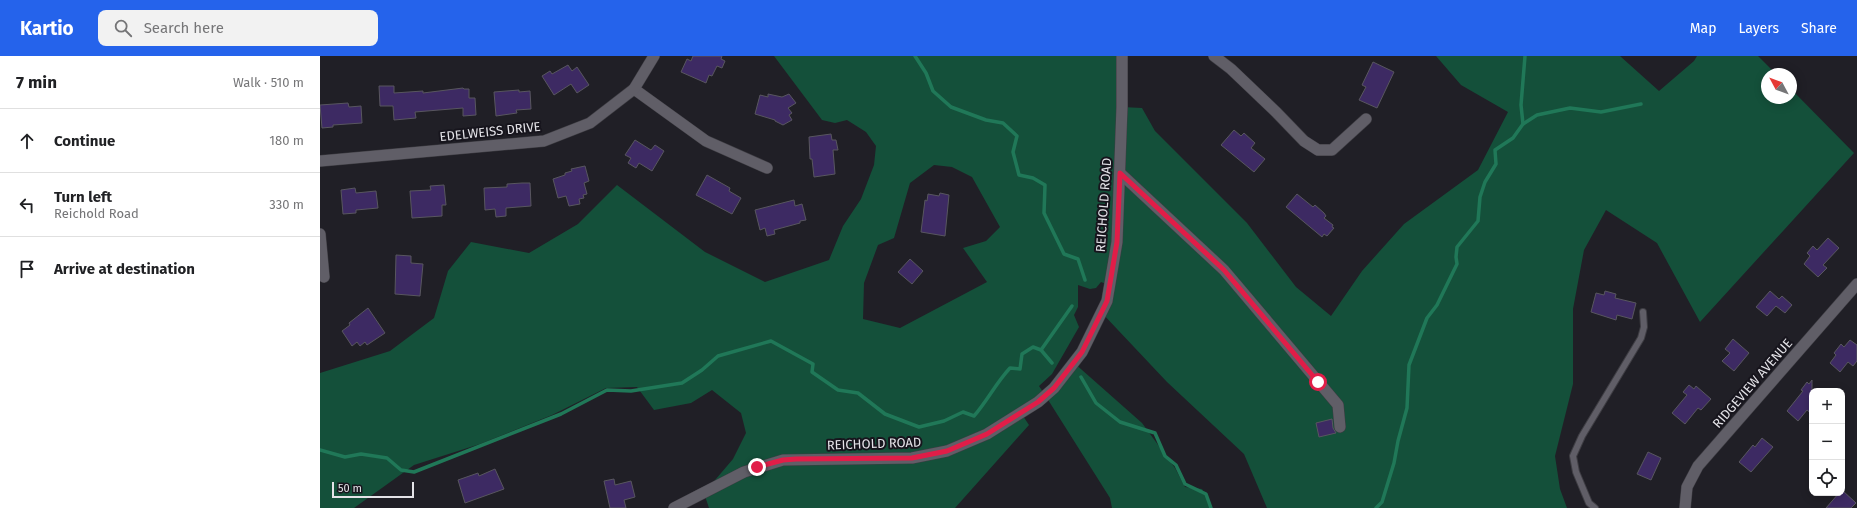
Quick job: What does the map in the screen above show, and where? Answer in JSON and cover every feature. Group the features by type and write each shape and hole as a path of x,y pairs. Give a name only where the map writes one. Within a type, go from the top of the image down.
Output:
{"street":[{"name":"EDELWEISS DRIVE","path":"320,161 544,141 590,123 634,89 654,56"},
{"name":"REICHOLD ROAD","path":"674,508 744,472 783,460 912,458 947,451 987,434 1038,402 1054,388 1082,352 1107,301 1117,242 1122,56"},
{"path":"1214,56 1231,69 1304,141 1318,150 1332,150 1366,119"},
{"path":"634,89 706,141 766,168"},
{"path":"1120,173 1224,270 1338,405 1340,427"},
{"path":"320,234 324,277"},
{"name":"RIDGEVIEW AVENUE","path":"1685,508 1688,487 1698,466 1857,284"}],"lane":[{"path":"1595,508 1590,503 1576,472 1573,456 1582,436 1641,338 1644,327 1644,312"}],"green space":[{"path":"774,56 1122,56 1122,107 1142,108 1155,131 1247,223 1296,287 1331,316 1362,271 1404,224 1478,170 1508,112 1461,85 1436,56 1620,56 1659,91 1694,61 1697,56 1758,56 1770,68 1761,68 1761,104 1797,104 1797,95 1854,153 1700,322 1657,243 1606,210 1584,250 1573,309 1573,384 1555,456 1560,489 1567,508 1267,508 1244,454 1167,382 1101,312 1109,285 1101,282 1096,288 1090,289 1078,285 1078,307 1074,315 1079,327 1052,374 1039,386 1045,395 1021,413 1029,425 955,508 709,508 704,493 733,459 746,433 741,413 712,390 691,403 654,410 637,387 606,388 552,415 480,444 414,465 354,508 320,508 320,373 390,351 434,318 448,271 471,242 529,253 578,224 617,185 705,252 765,282 829,260 843,226 861,199 874,165 876,146 866,132 847,120 835,123 822,120","holes":["934,165 952,167 972,177 1000,227 986,241 963,248 987,282 900,328 863,319 864,283 878,245 894,238 910,183"]},
{"path":"1073,362 1142,423 1175,468 1185,487 1202,489 1212,508 1112,508 1110,498 1045,395"}],"building":[{"path":"693,56 722,56 721,59 725,61 722,68 717,66 712,76 709,75 706,83 681,72 687,59 691,61"},
{"path":"1373,62 1394,72 1377,108 1359,100 1366,87 1362,85"},
{"path":"568,65 572,71 577,67 589,85 577,93 571,84 554,95 542,76 550,71 552,74"},
{"path":"379,86 394,86 394,93 423,91 423,93 463,88 469,89 469,98 475,98 476,115 463,116 463,108 415,112 416,118 394,120 393,106 380,106"},
{"path":"519,90 519,92 530,91 531,109 516,110 517,113 496,116 494,92"},
{"path":"768,94 782,97 789,94 796,103 788,108 792,113 789,115 792,120 783,125 775,120 755,114 760,95 768,97"},
{"path":"348,103 349,107 361,106 362,123 333,125 333,127 322,128 320,105"},
{"path":"1234,130 1241,136 1244,133 1255,143 1251,148 1265,159 1254,172 1221,145"},
{"path":"831,134 832,140 836,140 838,150 833,150 835,174 814,177 812,159 810,159 809,137"},
{"path":"635,140 651,150 655,145 664,151 652,171 639,163 636,168 628,163 631,158 625,155"},
{"path":"585,166 589,181 584,183 587,194 583,195 584,198 579,199 580,204 569,206 566,196 558,198 553,179 565,175 565,173 572,171 571,169"},
{"path":"707,175 730,188 729,191 741,198 732,214 696,195"},
{"path":"530,183 531,206 506,208 506,216 496,217 495,209 485,210 484,188 507,187 507,184"},
{"path":"444,185 446,205 442,205 442,216 412,218 410,191 431,190 430,186"},
{"path":"355,188 356,193 376,191 378,208 356,210 356,213 343,214 341,190"},
{"path":"940,193 949,195 945,236 921,232 925,200 927,201 928,194 939,196"},
{"path":"1297,194 1313,207 1315,205 1324,213 1326,216 1324,218 1333,225 1332,227 1334,228 1327,236 1324,234 1322,237 1286,207"},
{"path":"794,200 795,206 802,204 806,220 774,230 775,234 767,236 765,228 760,230 755,210"},
{"path":"1828,238 1839,248 1823,265 1827,268 1818,277 1804,264 1810,256 1807,253 1813,246 1817,250"},
{"path":"396,255 411,256 411,263 423,264 420,296 395,294"},
{"path":"910,259 923,271 912,284 898,272"},
{"path":"1605,291 1616,294 1615,298 1636,303 1632,319 1617,315 1616,320 1591,312 1596,293 1604,295"},
{"path":"1770,291 1779,299 1782,296 1792,305 1785,313 1776,306 1767,316 1756,307"},
{"path":"368,308 385,333 367,345 365,342 360,346 357,342 352,346 342,331 350,325 349,323"},
{"path":"1733,339 1749,353 1734,371 1722,361 1730,353 1725,349"},
{"path":"1850,340 1857,345 1857,361 1853,366 1848,362 1840,372 1830,363 1836,355 1834,353 1841,344 1844,347"},
{"path":"1812,380 1812,388 1809,388 1809,412 1807,410 1798,421 1787,411 1803,391 1801,390 1807,382 1809,384"},
{"path":"1689,385 1694,389 1696,386 1711,399 1701,410 1698,408 1685,424 1672,413 1687,395 1683,392"},
{"path":"1332,419 1333,428 1336,433 1319,437 1316,423"},
{"path":"1762,438 1773,447 1751,472 1739,462 1753,445 1755,447"},
{"path":"1648,452 1661,458 1651,480 1637,474"},
{"path":"495,469 504,489 465,503 458,480 478,473 479,476"},
{"path":"614,479 615,485 631,481 635,497 624,500 626,508 610,508 604,481"},
{"path":"1845,493 1856,503 1851,508 1826,508 1836,496 1845,496"}],"waterway":[{"path":"915,56 926,73 933,91 951,107 986,120 1003,123 1017,136 1013,152 1019,175 1033,178 1045,185 1044,213 1064,254 1078,259 1085,280"},
{"path":"1523,124 1521,105 1525,56"},
{"path":"1376,508 1382,502 1394,463 1407,408 1409,365 1427,318 1437,305 1457,264 1457,247 1478,221 1480,197 1485,182 1496,164 1495,150 1513,138 1523,124 1537,115 1570,108 1601,112 1641,104"},
{"path":"1041,350 1072,306"},
{"path":"320,450 345,457 361,454 387,458 401,470 414,472 561,414 607,390 631,391 682,383 702,370 718,356 771,341 813,364 812,372 838,390 858,393 885,414 919,427 944,421 963,412 974,416 1010,368 1020,369 1022,354 1033,347 1041,350 1052,363"},
{"path":"1081,377 1096,403 1120,422 1155,433 1165,456 1176,465 1185,484 1206,494 1211,508"}],"route":[{"path":"757,467 783,460 912,458 947,451 987,434 1038,402 1054,388 1082,352 1107,301 1117,242 1120,173 1166,218 1224,270 1318,382"}]}
